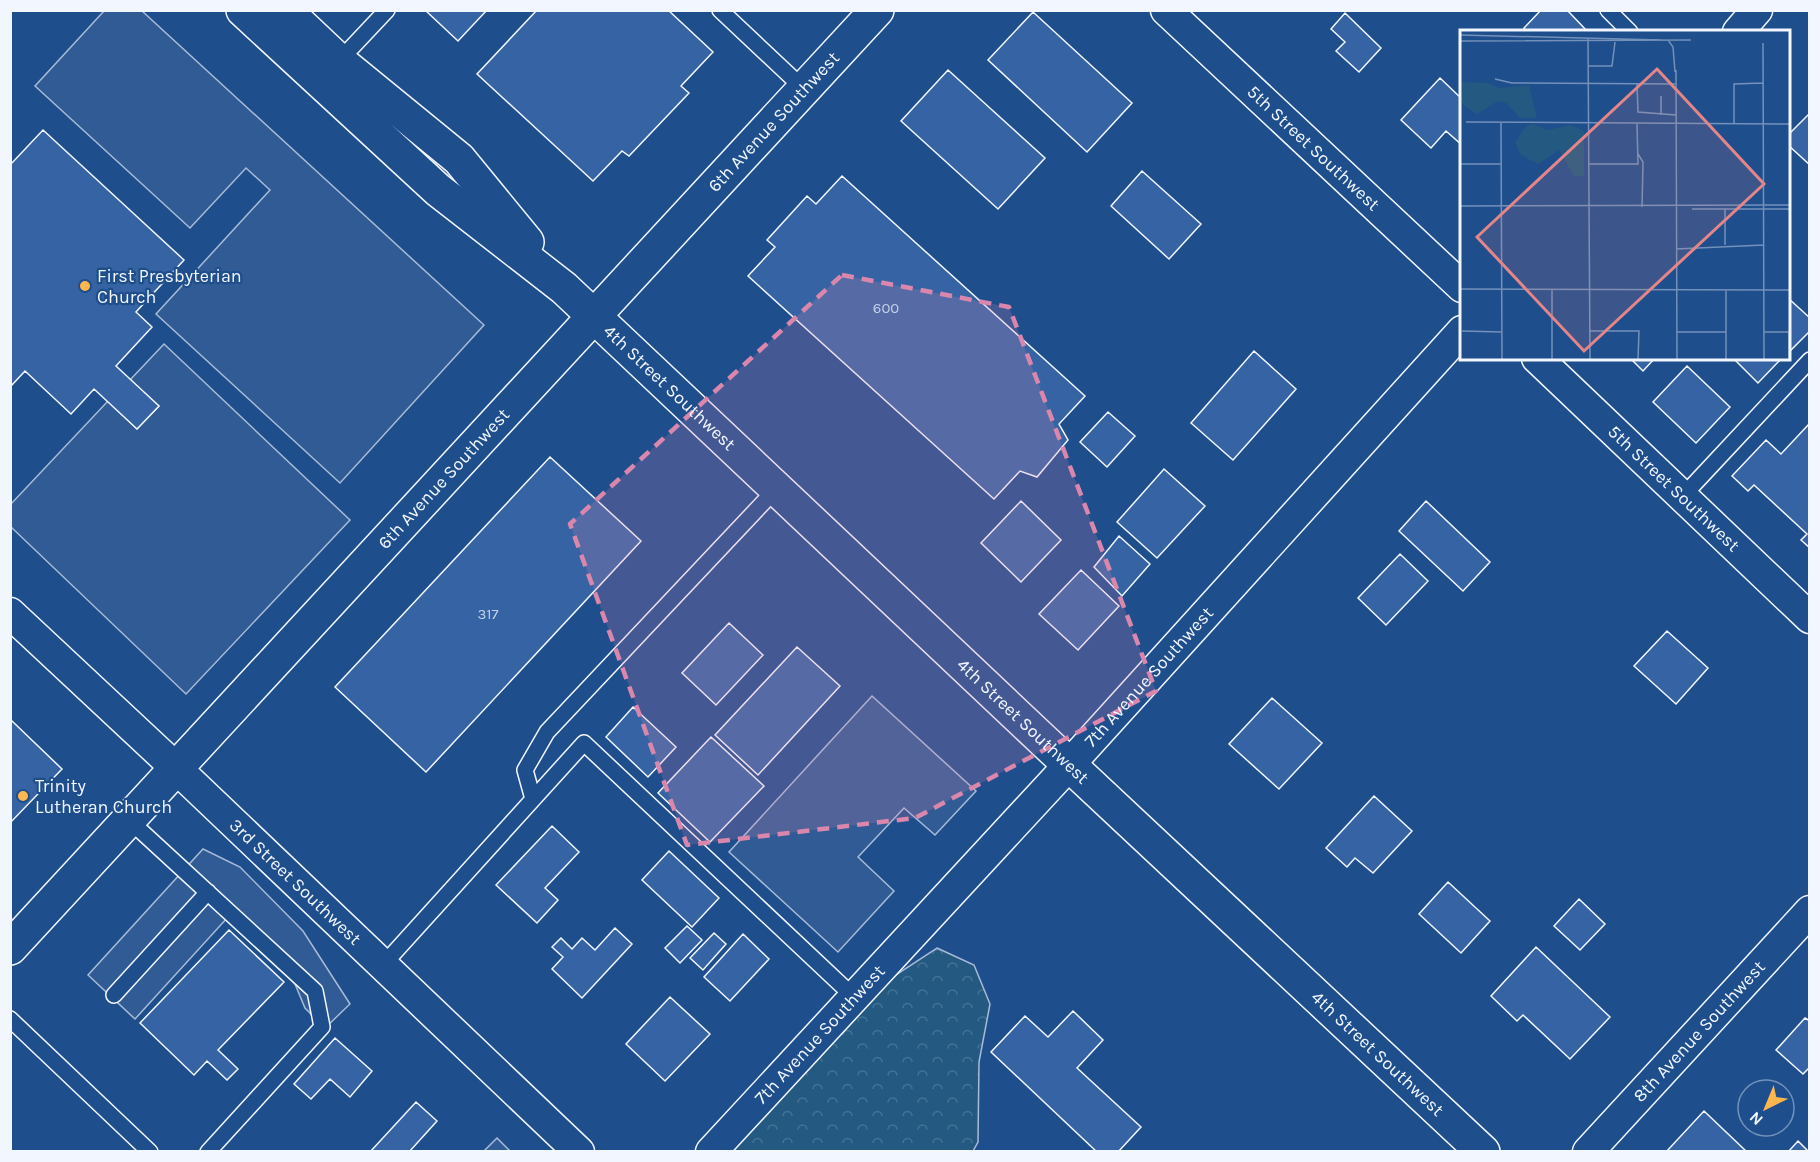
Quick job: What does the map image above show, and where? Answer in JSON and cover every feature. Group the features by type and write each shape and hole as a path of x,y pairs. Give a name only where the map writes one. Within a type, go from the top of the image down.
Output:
{"street":[{"name":"4th Street Southwest","path":"243,10 438,190 564,288 1483,1152"},
{"name":"4th Street Southwest","path":"285,10 339,61 459,159 564,288"},
{"name":"6th Avenue Southwest","path":"10,948 877,10"},
{"name":"5th Street Southwest","path":"1166,10 1460,286"},
{"path":"1740,30 1757,10"},
{"name":"7th Avenue Southwest","path":"711,1152 1069,765 1460,332"},
{"name":"5th Street Southwest","path":"1539,360 1809,618"},
{"name":"3rd Street Southwest","path":"10,613 579,1152"},
{"name":"8th Avenue Southwest","path":"1588,1152 1809,911"}],"lane":[{"path":"339,61 387,10"},
{"path":"720,10 804,89"},
{"path":"1608,10 1628,30"},
{"path":"1683,497 1809,360"},
{"path":"533,799 525,770 548,732 777,488"},
{"path":"383,965 584,743 854,997"},
{"path":"129,820 315,991 322,1027 208,1152"},
{"path":"114,996 208,892"},
{"path":"10,1019 150,1152"}],"highlighted area":[{"path":"842,275 1009,307 1156,691 915,818 687,845 570,524"}],"green space":[{"path":"937,948 974,965 990,1004 979,1062 978,1142 973,1151 725,1152 888,980"}],"shaded area":[{"path":"104,11 142,11 484,325 340,483 156,314 270,190 246,168 190,228 35,86"},
{"path":"164,344 350,520 186,694 11,527 10,505 108,401 137,429 159,406 130,380"},
{"path":"872,696 976,791 935,835 904,808 858,857 894,891 838,952 729,852"},
{"path":"203,849 240,867 303,931 350,1004 325,1028 305,1008 290,972 228,917 135,1019 88,975"},
{"path":"497,1138 510,1151 484,1151"}],"building":[{"path":"425,10 487,10 458,41"},
{"path":"537,10 668,10 713,52 681,86 689,93 629,156 622,151 593,181 477,74"},
{"path":"1541,10 1567,10 1586,30 1526,30 1524,28"},
{"path":"1033,12 1132,103 1087,152 988,60"},
{"path":"1345,13 1381,48 1359,72 1336,51 1345,42 1331,29"},
{"path":"948,70 1045,158 998,209 901,121"},
{"path":"1440,78 1460,97 1460,143 1446,131 1431,148 1401,120"},
{"path":"1810,113 1810,165 1790,147 1790,133"},
{"name":"First Presbyterian Church","path":"43,130 184,260 136,312 152,327 116,366 159,406 137,429 94,389 71,414 25,371 10,387 10,165"},
{"path":"1142,171 1201,224 1169,259 1111,206"},
{"path":"842,176 1085,396 1059,424 1068,440 1037,477 1020,471 994,499 748,276 775,247 767,240 807,196 816,204"},
{"path":"1790,300 1810,318 1810,331 1791,350"},
{"path":"1254,351 1296,389 1233,460 1191,423"},
{"path":"1632,360 1653,360 1643,371"},
{"path":"1735,360 1780,360 1758,383"},
{"path":"1687,366 1730,407 1696,443 1653,402"},
{"path":"1108,412 1135,436 1107,467 1080,442"},
{"path":"1810,423 1810,548 1801,540 1807,534 1754,485 1748,491 1732,476 1766,440 1781,454"},
{"path":"550,457 641,541 426,772 335,687"},
{"path":"1164,469 1205,506 1157,558 1117,522"},
{"path":"1021,501 1061,540 1021,582 981,543"},
{"path":"1426,501 1490,562 1463,591 1399,531"},
{"path":"1119,536 1150,564 1122,596 1094,567"},
{"path":"1400,554 1428,581 1386,625 1358,598"},
{"path":"1081,570 1119,606 1078,650 1039,614"},
{"path":"729,623 763,655 716,705 682,673"},
{"path":"1667,631 1708,668 1676,704 1634,666"},
{"path":"797,647 840,686 758,775 715,735"},
{"path":"1272,698 1322,743 1279,789 1229,744"},
{"path":"633,707 676,747 648,777 606,737"},
{"name":"Trinity Lutheran Church","path":"12,721 62,769 10,823 10,723"},
{"path":"711,737 764,786 710,842 658,793"},
{"path":"1374,796 1412,831 1373,873 1355,858 1347,867 1326,848"},
{"path":"552,826 579,852 545,888 558,900 537,923 496,885"},
{"path":"669,851 719,898 692,927 642,880"},
{"path":"1448,882 1490,921 1461,953 1419,914"},
{"path":"1579,899 1605,924 1580,950 1554,926"},
{"path":"687,926 702,940 680,963 665,948"},
{"path":"615,928 632,944 582,998 552,969 563,957 552,947 561,938 572,949 582,938 595,950"},
{"path":"229,930 284,982 218,1050 238,1069 227,1080 207,1061 194,1075 140,1023"},
{"path":"714,933 726,944 703,970 690,958"},
{"path":"743,934 769,959 730,1001 704,977"},
{"path":"1536,947 1610,1017 1570,1059 1523,1015 1517,1021 1491,996"},
{"path":"670,997 710,1034 665,1081 626,1044"},
{"path":"1073,1011 1103,1040 1077,1068 1141,1127 1118,1152 1097,1152 991,1052 1025,1016 1048,1037"},
{"path":"1805,1018 1810,1021 1810,1067 1803,1074 1776,1050"},
{"path":"335,1038 372,1071 350,1097 330,1079 311,1099 294,1084"},
{"path":"416,1102 437,1121 409,1152 370,1152"},
{"path":"1704,1111 1747,1152 1666,1152"},
{"path":"1798,1141 1809,1152 1788,1152"}],"place":[{"name":"First Presbyterian Church","path":"85,286"},
{"name":"Trinity Lutheran Church","path":"23,796"}]}
